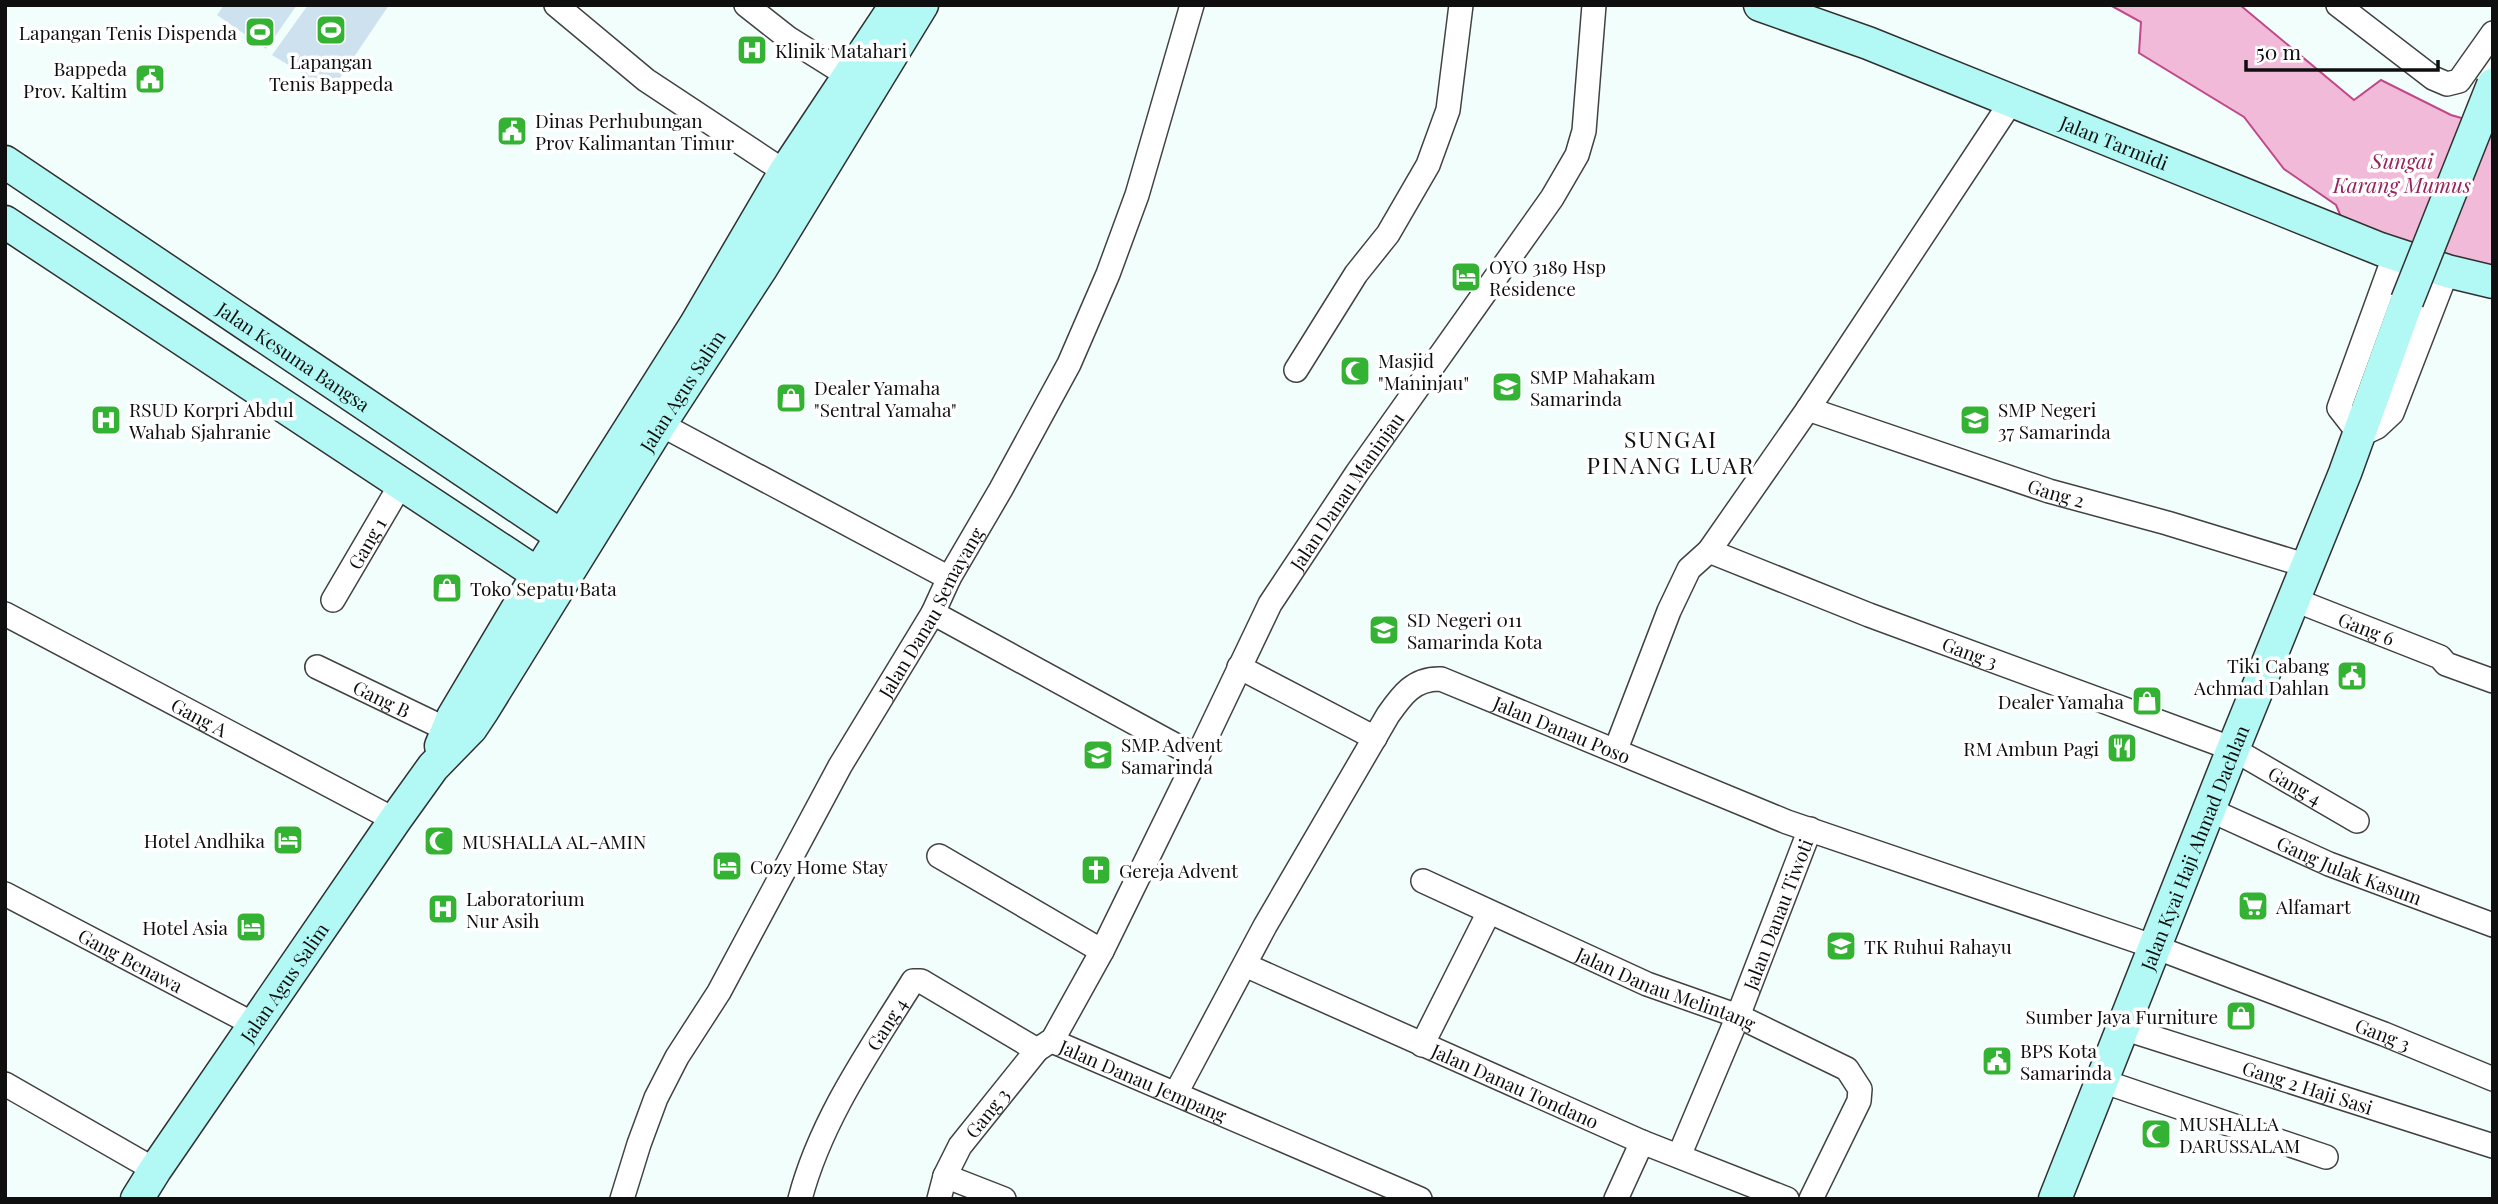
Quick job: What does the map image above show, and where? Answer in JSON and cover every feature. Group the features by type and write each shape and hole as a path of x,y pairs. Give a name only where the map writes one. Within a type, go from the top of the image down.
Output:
{"street":[{"path":"556,5 646,80 797,180"},
{"path":"746,5 788,38 847,75"},
{"name":"Jalan Agus Salim","path":"433,767 460,704 660,424 762,267 797,180 847,75 896,5"},
{"name":"Jalan Agus Salim","path":"573,544 696,324 922,5"},
{"name":"Jalan Danau Semayang","path":"622,1199 656,1098 677,1056 719,992 840,766 933,613 949,578 1069,364 1089,320 1137,195 1192,5"},
{"path":"1296,370 1356,274 1388,234 1428,165 1448,110 1461,5"},
{"name":"Jalan Danau Maninjau","path":"1197,757 1277,593 1357,473 1552,198 1577,155 1584,131 1594,5"},
{"name":"Jalan Tarmidi","path":"1760,5 1868,43 2395,254 2470,276"},
{"path":"2338,5 2433,78 2447,84 2459,81 2493,33"},
{"name":"Jalan Kyai Haji Ahmad Dachlan","path":"2055,1199 2360,435 2407,300 2493,85"},
{"path":"1616,750 1669,611 1689,569 1709,551 1808,410 2011,102"},
{"name":"Jalan Kesuma Bangsa","path":"5,162 573,544"},
{"path":"5,222 548,581"},
{"path":"2395,254 2339,408 2360,435 2377,427 2392,413 2470,276"},
{"name":"Gang 2","path":"1808,410 2049,491 2308,566"},
{"path":"660,424 949,578"},
{"name":"Gang 1","path":"333,600 401,484"},
{"name":"Gang 3","path":"1709,551 1870,615 2233,750"},
{"name":"Jalan Agus Salim","path":"137,1199 433,767 471,728 548,581"},
{"name":"Gang 6","path":"2295,600 2440,657 2446,664 2493,681"},
{"path":"933,613 1197,757"},
{"name":"Gang A","path":"5,614 396,820"},
{"name":"Gang B","path":"317,667 448,730"},
{"path":"1239,667 1375,738"},
{"name":"Jalan Danau Poso","path":"1176,1093 1265,926 1375,738 1408,689 1431,678 1441,679 1787,822 2155,947"},
{"name":"Gang 4","path":"2233,750 2357,821"},
{"name":"Jalan Danau Jempang","path":"1197,757 1102,951 1045,1045 1176,1093 1420,1199"},
{"name":"Gang Julak Kasum","path":"2210,810 2329,864 2493,925"},
{"name":"Jalan Danau Tiwoti","path":"1679,1156 1738,1016 1810,829"},
{"path":"939,856 1102,951"},
{"name":"Jalan Danau Melintang","path":"1423,881 1647,984 1738,1016 1847,1069 1860,1089 1859,1101 1811,1199"},
{"name":"Gang Benawa","path":"5,894 255,1024"},
{"path":"1422,1045 1489,912"},
{"name":"Gang 3","path":"2155,947 2384,1034 2493,1079"},
{"name":"Jalan Danau Tondano","path":"1245,965 1642,1142 1787,1199"},
{"name":"Gang 4","path":"800,1199 818,1146 850,1083 913,981 921,981 1045,1045"},
{"name":"Gang 2 Haji Sasi","path":"2123,1028 2493,1146"},
{"name":"Gang 3","path":"939,1199 945,1176 960,1146 1045,1045"},
{"path":"2102,1081 2326,1157"},
{"path":"5,1084 155,1170"},
{"path":"1616,1199 1642,1142"},
{"path":"945,1176 1004,1199"}],"shaded area":[{"name":"Lapangan Tenis Dispenda","path":"224,5 297,5 266,49 217,15"},
{"name":"Lapangan Tenis Bappeda","path":"308,5 389,5 331,91 272,55"}],"water":[{"name":"Sungai Karang Mumus","path":"2110,5 2240,5 2354,100 2381,80 2451,115 2493,127 2493,271 2347,231 2336,205 2284,169 2244,117 2139,53 2141,22"}],"place":[{"name":"Lapangan Tenis Bappeda","path":"331,30"},
{"name":"Lapangan Tenis Dispenda","path":"260,32"},
{"name":"Klinik Matahari","path":"752,50"},
{"name":"Bappeda Prov. Kaltim","path":"150,79"},
{"name":"Dinas Perhubungan Prov Kalimantan Timur","path":"512,131"},
{"name":"OYO 3189 Hsp Residence","path":"1466,277"},
{"name":"Masjid \"Maninjau\"","path":"1355,371"},
{"name":"SMP Mahakam Samarinda","path":"1507,387"},
{"name":"Dealer Yamaha \"Sentral Yamaha\"","path":"791,398"},
{"name":"RSUD Korpri Abdul Wahab Sjahranie","path":"106,420"},
{"name":"SMP Negeri 37 Samarinda","path":"1975,420"},
{"name":"Toko Sepatu Bata","path":"447,588"},
{"name":"SD Negeri 011 Samarinda Kota","path":"1384,630"},
{"name":"Tiki Cabang Achmad Dahlan","path":"2352,676"},
{"name":"Dealer Yamaha","path":"2147,701"},
{"name":"RM Ambun Pagi","path":"2122,748"},
{"name":"SMP Advent Samarinda","path":"1098,755"},
{"name":"Hotel Andhika","path":"288,840"},
{"name":"MUSHALLA AL-AMIN","path":"439,841"},
{"name":"Cozy Home Stay","path":"727,866"},
{"name":"Gereja Advent","path":"1096,870"},
{"name":"Alfamart","path":"2253,906"},
{"name":"Laboratorium Nur Asih","path":"443,909"},
{"name":"Hotel Asia","path":"251,927"},
{"name":"TK Ruhui Rahayu","path":"1841,946"},
{"name":"Sumber Jaya Furniture","path":"2241,1016"},
{"name":"BPS Kota Samarinda","path":"1997,1061"},
{"name":"MUSHALLA DARUSSALAM","path":"2156,1134"}],"district":[{"name":"SUNGAI PINANG LUAR","path":"1671,451"}]}
